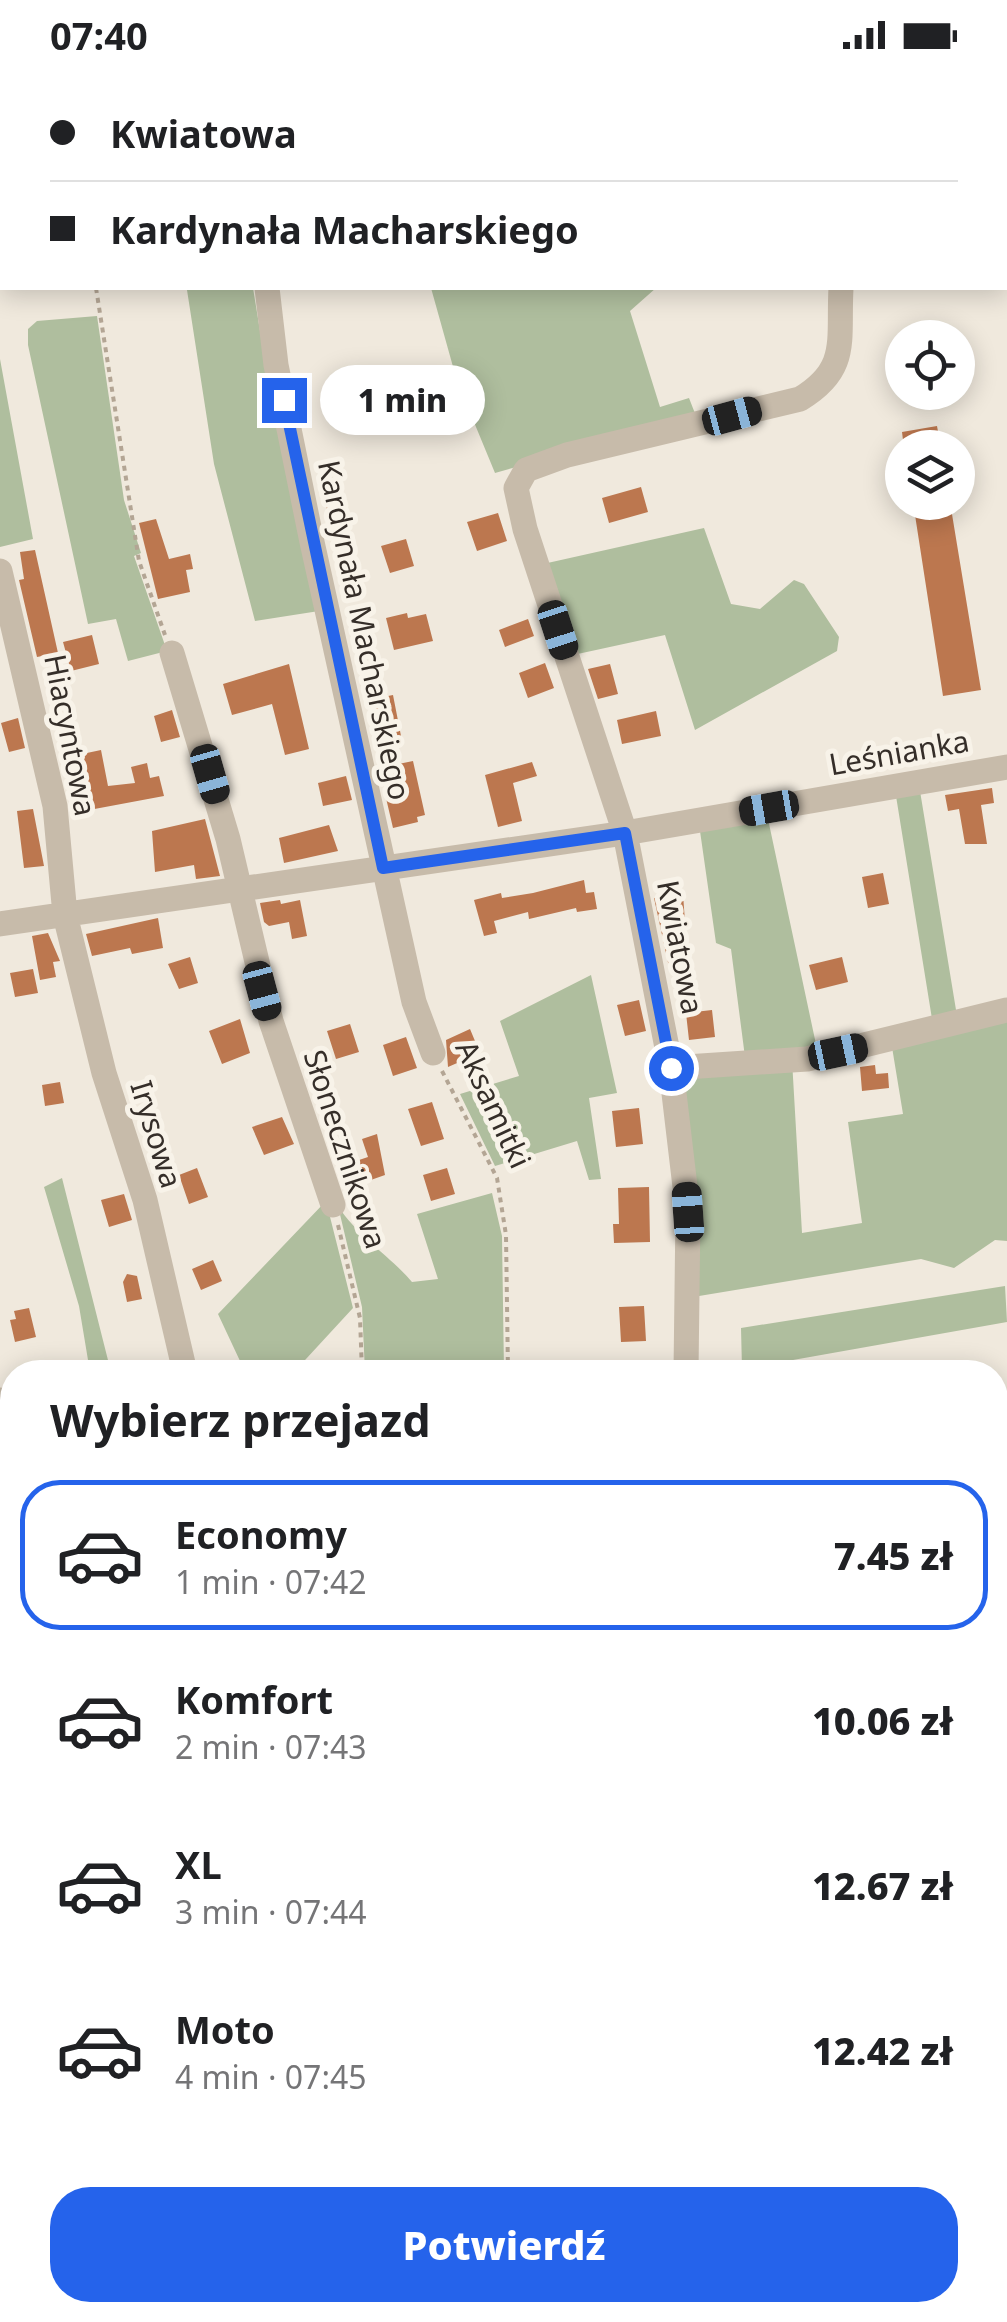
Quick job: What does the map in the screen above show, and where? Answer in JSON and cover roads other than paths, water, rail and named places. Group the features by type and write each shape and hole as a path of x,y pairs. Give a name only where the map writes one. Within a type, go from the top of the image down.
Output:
{"street":[{"name":"Kardynała Macharskiego","path":"267,290 280,383 383,868"},
{"name":"Kwiatowa","path":"686,1360 688,1212 671,1068 625,833 517,503 519,478 526,470 567,455 800,399 826,383 837,362 841,290"},
{"name":"Hiacyntowa","path":"0,571 56,806 64,915"},
{"name":"Słonecznikowa","path":"172,653 240,889 270,1021 333,1206"},
{"name":"Leśnianka","path":"0,924 625,833 1007,767"},
{"name":"Aksamitki","path":"383,868 414,1002 433,1053"},
{"name":"Irysowa","path":"64,915 104,1073 145,1200 183,1360"},
{"path":"671,1068 807,1059 1007,1010"}]}
